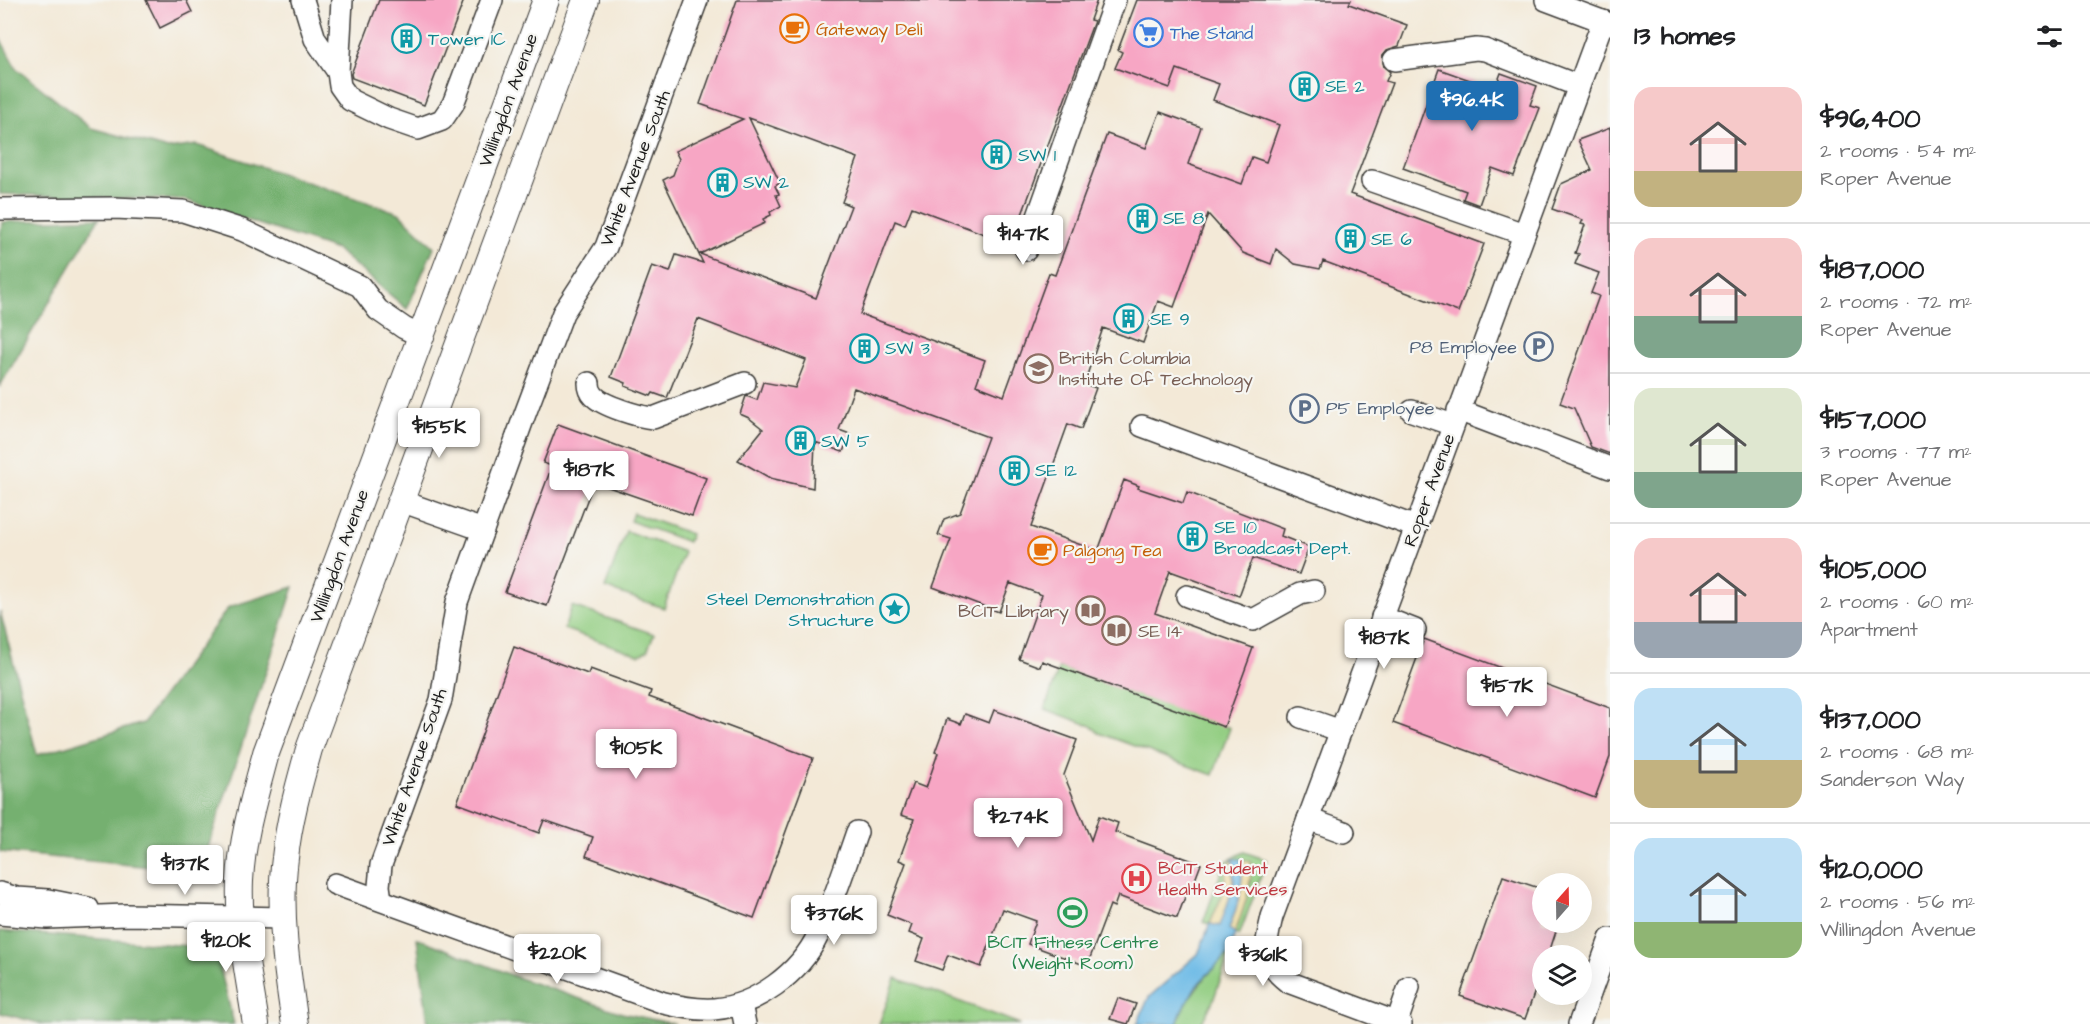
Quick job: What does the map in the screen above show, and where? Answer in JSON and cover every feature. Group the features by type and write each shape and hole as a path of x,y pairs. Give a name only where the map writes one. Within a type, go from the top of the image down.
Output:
{"main road":[{"name":"Willingdon Avenue","path":"255,1024 242,917 240,879 248,822 266,753 546,0"},
{"path":"295,1024 286,959 284,860 293,807 309,749 586,0"}],"street":[{"path":"303,0 315,39 338,72"},
{"path":"342,0 338,72 340,86 350,100 418,129 442,120 453,104 492,0"},
{"name":"White Avenue South","path":"381,900 379,886 381,865 441,700 457,602 563,313 606,247 697,0"},
{"path":"1026,250 1114,0"},
{"path":"1546,0 1606,22"},
{"name":"Roper Avenue","path":"1399,1023 1287,982 1267,962 1267,940 1272,917 1382,617 1579,86 1606,22"},
{"path":"1394,60 1476,49 1485,50 1579,86"},
{"path":"1371,181 1524,234"},
{"path":"0,209 114,208 183,211 242,230 360,286 378,310 404,328 421,336"},
{"path":"589,383 590,390 595,397 603,402 653,418 745,382"},
{"path":"1412,411 1456,417 1566,451 1610,468"},
{"path":"1142,426 1416,527"},
{"path":"401,501 483,530"},
{"path":"1187,596 1253,620 1300,594 1314,591"},
{"path":"1382,617 1415,630"},
{"path":"1301,717 1341,731"},
{"path":"1308,819 1344,832"},
{"path":"335,884 664,1003 690,1009 715,1009 743,1014 805,957 818,935 857,832"},
{"path":"0,893 17,898 48,900 126,915"},
{"path":"0,914 46,918 126,915 284,918"},
{"path":"1579,1024 1610,939"},
{"path":"1399,1023 1409,987"}],"green space":[{"path":"0,38 16,68 91,128 168,149 197,145 399,213 434,247 407,309 337,250 186,200 0,194"},
{"path":"99,218 0,386 2,222"},
{"path":"633,513 691,534 688,542 630,521"},
{"path":"626,531 684,552 664,608 605,588"},
{"path":"294,587 200,872 0,852 0,611 37,755 143,723 229,607"},
{"path":"572,606 654,634 647,651 639,655 564,629"},
{"path":"1059,667 1230,728 1213,775 1099,733 1091,726 1045,709"},
{"path":"1244,852 1267,860 1239,936 1235,933 1250,887 1250,862 1233,859 1222,896 1210,924 1203,922 1225,862"},
{"path":"0,931 215,948 234,1024 43,1024 0,1013"},
{"path":"417,938 519,978 622,1013 675,1024 428,1024"},
{"path":"1230,952 1213,1001 1201,1024 1177,1024 1193,994"},
{"path":"896,978 1020,1024 879,1024"}],"sand":[{"path":"1233,859 1231,894 1220,926 1210,924 1222,896 1227,866"},
{"path":"1242,859 1251,862 1251,872 1235,933 1229,929 1240,895"}],"water":[{"path":"1233,859 1242,859 1242,879 1240,895 1229,929 1235,933 1230,952 1196,986 1177,1024 1137,1024 1149,997 1198,954 1210,924 1220,926 1234,885"}],"building":[{"path":"146,0 186,0 192,12 160,28"},
{"name":"Tower 1C","path":"379,0 464,0 424,105 352,78 351,74"},
{"path":"737,0 1097,0 1090,20 1094,21 1011,244 912,207 905,225 895,221 860,314 985,360 976,385 1004,396 1049,273 1055,275 1107,134 1146,148 1160,112 1201,127 1188,164 1242,184 1252,157 1266,162 1279,125 1213,100 1219,84 1177,69 1170,88 1115,68 1122,52 1118,50 1137,0 1351,0 1349,4 1407,25 1399,46 1387,50 1382,56 1384,67 1390,72 1386,81 1392,83 1350,194 1484,244 1458,312 1323,261 1320,269 1295,264 1276,249 1271,264 1243,253 1208,214 1174,307 1158,301 1143,343 1103,328 1084,384 1096,388 1081,429 1068,424 1031,527 1098,551 1124,480 1139,486 1138,488 1183,503 1187,492 1283,529 1281,536 1309,547 1299,574 1253,558 1239,596 1170,571 1155,613 1253,648 1224,727 1042,661 1040,667 1019,659 1042,595 1010,583 999,612 933,587 951,539 938,535 944,519 960,513 988,437 854,388 839,430 850,434 843,452 815,442 813,488 770,478 738,460 763,429 740,414 746,396 757,400 763,382 795,388 806,360 698,319 667,398 653,393 651,396 625,386 626,383 611,377 652,266 670,272 676,255 703,263 663,180 673,175 679,159 675,151 743,119 700,104","holes":["749,118 858,158 842,202 851,206 816,298 700,254 765,223 763,219 781,206 775,186 780,183"]},
{"path":"1439,69 1495,89 1501,73 1537,86 1530,105 1540,108 1514,176 1492,168 1479,205 1463,199 1466,191 1403,168"},
{"path":"1610,128 1610,454 1591,447 1574,408 1560,403 1599,296 1591,293 1599,273 1575,264 1579,254 1575,253 1585,225 1581,224 1583,220 1552,209 1561,184 1592,170 1578,140"},
{"path":"558,424 706,478 692,516 594,482 547,606 505,592 552,466 543,463"},
{"path":"1424,639 1610,708 1610,757 1595,798 1393,723"},
{"path":"514,647 588,674 590,669 651,691 649,697 813,758 754,918 586,856 593,837 544,820 539,833 457,803"},
{"path":"994,710 1077,740 1064,775 1091,840 1099,816 1118,823 1115,832 1201,864 1193,885 1190,884 1177,918 1118,896 1114,907 1110,905 1087,966 1028,944 1036,921 1003,909 981,967 948,955 942,970 916,961 924,939 909,933 912,925 887,915 906,863 899,860 914,819 901,815 913,783 926,788 938,753 935,752 947,719 961,724 965,714 989,723"},
{"path":"1503,876 1532,886 1532,933 1555,933 1552,945 1532,945 1532,999 1525,1019 1460,996"},
{"path":"1118,998 1136,1004 1128,1024 1110,1019"}],"place":[{"name":"Gateway Deli","path":"795,29"},
{"name":"The Stand","path":"1149,33"},
{"name":"Tower 1C","path":"407,39"},
{"name":"SE 2","path":"1304,86"},
{"name":"SW 1","path":"997,155"},
{"name":"SW 2","path":"722,182"},
{"name":"SE 8","path":"1142,218"},
{"name":"SE 6","path":"1350,239"},
{"name":"SE 9","path":"1129,319"},
{"name":"P8 Employee","path":"1538,347"},
{"name":"SW 3","path":"864,348"},
{"name":"British Columbia Institute Of Technology","path":"1038,368"},
{"name":"P5 Employee","path":"1305,408"},
{"name":"SW 5","path":"800,441"},
{"name":"SE 12","path":"1014,470"},
{"name":"SE 10 Broadcast Dept.","path":"1193,537"},
{"name":"Palgong Tea","path":"1042,550"},
{"name":"Steel Demonstration Structure","path":"895,609"},
{"name":"BCIT Library","path":"1090,611"},
{"name":"SE 14","path":"1117,631"},
{"name":"BCIT Student Health Services","path":"1137,878"},
{"name":"BCIT Fitness Centre (Weight Room)","path":"1073,913"}]}
